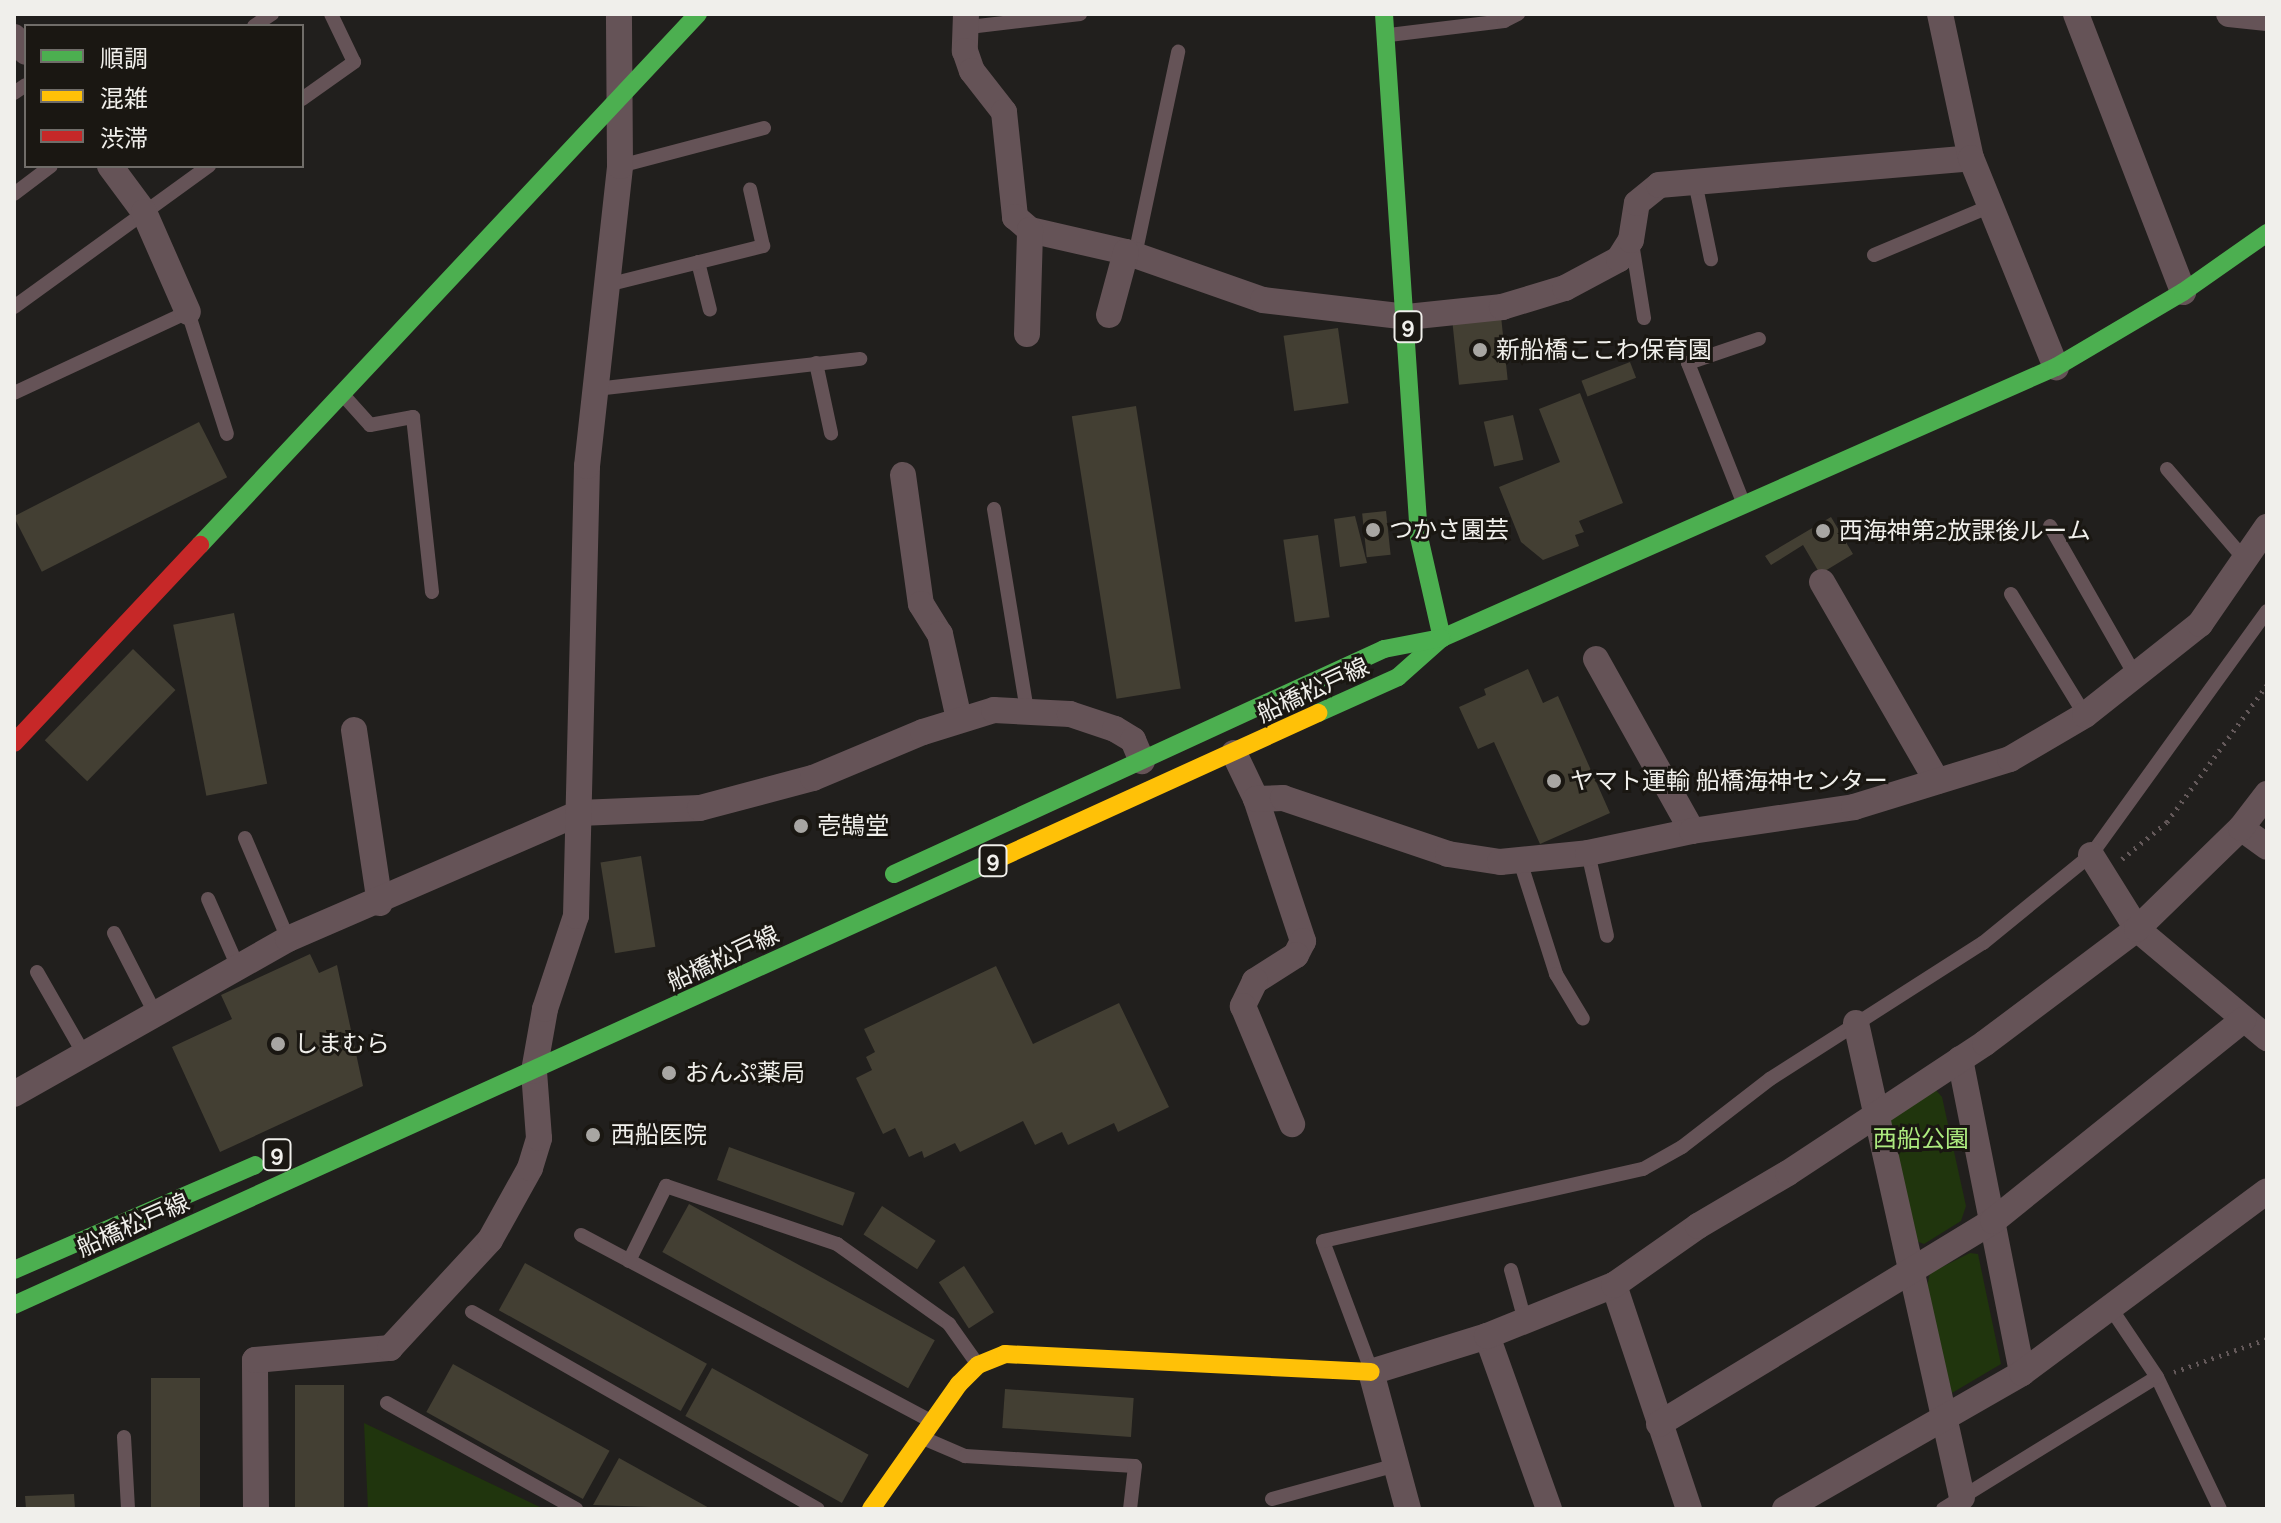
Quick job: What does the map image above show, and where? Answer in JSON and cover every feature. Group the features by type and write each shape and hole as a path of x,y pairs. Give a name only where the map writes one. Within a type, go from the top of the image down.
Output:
{"main road":[{"path":"14,743 698,14"},
{"name":"9","path":"1384,14 1407,317 1419,537 1442,638"},
{"path":"1442,638 1745,507 2056,367 2183,292 2267,233"},
{"name":"船橋松戸線","path":"14,1305 1398,677 1442,638"},
{"name":"船橋松戸線","path":"881,880 1384,649 1442,638"},
{"path":"511,1050 568,1024"},
{"name":"船橋松戸線","path":"14,1270 269,1159"},
{"path":"871,1509 926,1429 978,1365 1005,1354 1371,1372"}],"street":[{"path":"256,1509 255,1360 390,1348 490,1240 530,1168 539,1138 534,1071 540,1037 576,916 587,466 611,284 620,166 619,14"},
{"path":"1940,14 1971,158 1988,207 2056,367"},
{"path":"2076,14 2183,292"},
{"path":"2229,14 2267,18"},
{"path":"967,20 965,51 972,71 1004,112 1015,217 1030,230 1130,253 1263,300 1407,317 1502,307 1565,288 1619,259 1631,240 1637,203 1659,185 1971,158"},
{"path":"111,168 144,212 188,312"},
{"path":"1027,334 1030,230"},
{"path":"1109,315 1130,253"},
{"path":"903,475 921,604 940,634 959,719"},
{"path":"1256,799 1283,798 1448,854 1520,861 1588,853 1692,831 1854,807 2010,759 2085,715 2200,624 2267,527"},
{"path":"1822,582 1937,781"},
{"path":"1596,659 1692,831"},
{"path":"14,1094 288,939 380,903 579,813 700,808 813,778 959,719 994,710 1070,714 1115,729 1133,740 1142,761"},
{"path":"354,730 380,903"},
{"path":"1234,753 1256,799 1303,941 1296,955 1255,981 1243,1006 1292,1124"},
{"path":"1408,1509 1371,1372 1487,1336 1614,1285 1960,1059 2137,929 2241,828 2267,794"},
{"path":"2241,828 2267,847"},
{"path":"2097,865 2137,929 2267,1038"},
{"path":"1659,1424 1993,1221 2243,1020"},
{"path":"1856,1023 1947,1420 1952,1503"},
{"path":"1960,1059 2022,1373"},
{"path":"1785,1509 1947,1420 2022,1373 2112,1310 2267,1191"},
{"path":"1614,1285 1689,1509"},
{"path":"1487,1336 1549,1509"}],"lane":[{"path":"304,98 354,62 331,14"},
{"path":"967,20 1080,14"},
{"path":"1385,35 1504,21 1518,14"},
{"path":"1130,253 1178,52"},
{"path":"620,166 764,128"},
{"path":"14,194 48,168"},
{"path":"14,307 206,168"},
{"path":"1695,182 1711,259"},
{"path":"611,284 763,246 750,189"},
{"path":"1874,255 1988,207"},
{"path":"1631,240 1644,318"},
{"path":"698,262 710,310"},
{"path":"14,393 188,312 227,434"},
{"path":"1745,507 1688,363 1759,339"},
{"path":"596,389 860,359"},
{"path":"816,363 831,433"},
{"path":"342,394 370,425 413,417 432,592"},
{"path":"2167,469 2246,561"},
{"path":"994,509 1027,711"},
{"path":"2050,526 2136,677"},
{"path":"2011,594 2085,715"},
{"path":"1371,1372 1323,1241 1643,1169 1682,1147 1770,1079 1983,943 2097,865 2267,611"},
{"path":"245,838 288,939"},
{"path":"1588,853 1607,936"},
{"path":"1520,861 1556,974 1583,1019"},
{"path":"208,899 238,967"},
{"path":"114,933 155,1013"},
{"path":"37,972 84,1054"},
{"path":"629,1261 666,1186 837,1244 949,1324 978,1365"},
{"path":"581,1235 926,1429 965,1456 1135,1466 1130,1509"},
{"path":"1511,1270 1525,1321"},
{"path":"2112,1310 2157,1377 2220,1509"},
{"path":"472,1312 818,1509"},
{"path":"1952,1503 2157,1377"},
{"path":"387,1403 576,1509"},
{"path":"124,1437 128,1509"},
{"path":"1272,1499 1396,1465"}],"path":[{"path":"2097,865 2167,822 2267,685"},
{"path":"2157,1377 2267,1339"}],"green space":[{"name":"西船公園","path":"1935,1089 1942,1097 1966,1206 1961,1221 1924,1244 1916,1241 1888,1130 1892,1117"},
{"path":"1970,1253 1978,1254 2001,1364 1952,1393 1926,1291 1930,1273"},
{"path":"364,1423 544,1509 368,1509"}],"building":[{"name":"新船橋ここわ保育園","path":"1501,316 1508,380 1459,385 1452,321"},
{"path":"1338,328 1349,403 1294,411 1284,336"},
{"path":"1630,362 1636,378 1588,397 1581,381"},
{"path":"1580,393 1623,503 1579,521 1584,532 1575,535 1579,546 1543,560 1521,542 1499,487 1560,462 1539,409"},
{"path":"1136,406 1181,688 1117,699 1072,416"},
{"path":"1513,415 1523,460 1494,467 1484,422"},
{"path":"199,422 227,477 42,572 14,516"},
{"path":"1386,511 1391,555 1367,557 1362,514"},
{"path":"1355,516 1367,563 1340,567 1334,519"},
{"name":"西海神第2放課後ルーム","path":"1831,517 1853,554 1820,574 1803,545 1771,565 1765,556"},
{"path":"1318,535 1330,617 1295,622 1283,540"},
{"path":"234,613 267,784 206,796 173,625"},
{"path":"133,649 175,690 87,781 45,740"},
{"name":"ヤマト運輸 船橋海神センター","path":"1528,669 1543,703 1558,696 1610,813 1540,844 1494,742 1478,749 1459,707 1486,695 1484,689"},
{"path":"641,856 655,947 615,953 601,862"},
{"path":"310,954 319,973 337,965 363,1086 220,1152 172,1047 232,1019 221,995"},
{"path":"996,966 1033,1044 1119,1003 1169,1107 1118,1132 1114,1123 1068,1145 1062,1132 1035,1145 1023,1121 960,1152 955,1143 924,1158 922,1151 909,1157 895,1128 883,1134 856,1078 872,1070 866,1057 875,1052 864,1029"},
{"path":"729,1147 855,1193 843,1226 717,1180"},
{"path":"689,1204 935,1340 908,1388 662,1252"},
{"path":"882,1206 936,1241 917,1269 863,1235"},
{"path":"525,1263 707,1364 681,1411 499,1310"},
{"path":"964,1266 994,1312 969,1328 939,1282"},
{"path":"453,1364 610,1451 583,1499 426,1412"},
{"path":"712,1368 869,1455 842,1503 685,1416"},
{"path":"151,1378 200,1378 200,1509 151,1509"},
{"path":"295,1385 344,1385 344,1509 295,1509"},
{"path":"1005,1389 1134,1398 1131,1437 1002,1428"},
{"path":"619,1458 711,1509 593,1505"},
{"path":"74,1494 75,1509 26,1509 25,1496"}],"traffic: fast":[{"path":"200,545 698,14"},
{"path":"1384,14 1419,537 1442,638"},
{"path":"1442,638 2056,367 2183,292 2267,233"},
{"path":"894,874 1384,649 1441,638"},
{"path":"1318,713 1398,677 1442,638"},
{"path":"14,1305 989,863"},
{"path":"14,1270 255,1165"}],"traffic: slow":[{"path":"989,863 1318,713"},
{"path":"871,1509 959,1384 978,1365 1005,1354 1371,1372"}],"traffic: jam":[{"path":"14,743 200,545"}],"place":[{"name":"新船橋ここわ保育園","path":"1480,350"},
{"name":"つかさ園芸","path":"1373,530"},
{"name":"西海神第2放課後ルーム","path":"1823,531"},
{"name":"ヤマト運輸 船橋海神センター","path":"1554,781"},
{"name":"壱鵠堂","path":"801,826"},
{"name":"しまむら","path":"278,1044"},
{"name":"おんぷ薬局","path":"669,1073"},
{"name":"西船医院","path":"593,1135"}]}
